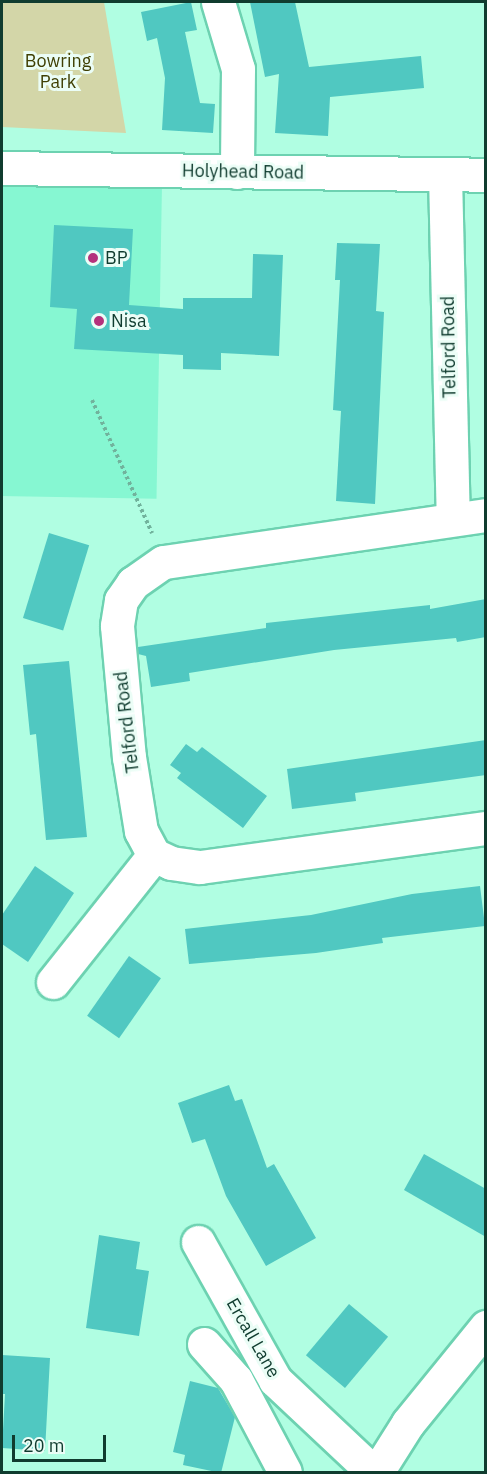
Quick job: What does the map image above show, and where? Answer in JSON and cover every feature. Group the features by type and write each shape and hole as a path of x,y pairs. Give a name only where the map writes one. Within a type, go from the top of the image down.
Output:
{"street":[{"path":"218,2 238,69 237,172"},
{"name":"Holyhead Road","path":"2,168 486,175"},
{"name":"Telford Road","path":"445,174 453,519"},
{"name":"Telford Road","path":"154,855 141,831 129,758 117,626 122,600 133,583 164,562 486,515"},
{"path":"53,982 154,855 171,863 200,867 486,828"},
{"name":"Ercall Lane","path":"198,1242 275,1380 375,1473 408,1423 486,1327"},
{"path":"204,1344 236,1380 285,1473"}],"path":[{"path":"92,400 164,562"}],"shaded area":[{"path":"2,183 162,186 157,499 2,496"}],"green space":[{"name":"Bowring Park","path":"2,2 104,2 126,133 2,127"}],"building":[{"path":"191,2 197,30 185,32 200,103 215,104 213,133 162,130 165,78 157,38 147,41 141,12"},
{"path":"250,2 295,2 309,67 421,56 424,88 330,97 328,136 275,133 279,74 265,77"},
{"path":"54,225 133,229 129,305 183,309 183,298 252,298 253,254 283,255 279,356 221,353 221,370 183,369 183,355 74,349 77,309 50,307"},
{"path":"337,243 380,244 376,311 384,312 375,504 336,501 341,411 333,410 340,280 335,280"},
{"path":"49,533 89,545 63,630 23,618"},
{"path":"486,599 486,637 457,642 456,638 334,650 189,673 190,681 151,687 146,656 138,654 138,647 266,628 266,623 430,605 430,609"},
{"path":"69,661 87,837 46,840 36,734 30,735 23,665"},
{"path":"486,740 486,775 355,793 356,801 292,809 287,769"},
{"path":"186,744 197,752 202,747 267,796 243,828 177,778 181,773 170,765"},
{"path":"35,866 74,893 28,962 2,944 2,915"},
{"path":"480,886 485,926 382,938 383,943 316,953 189,964 185,929 311,915 412,894"},
{"path":"129,956 161,978 119,1038 87,1016"},
{"path":"229,1085 235,1101 242,1099 267,1168 274,1164 316,1238 266,1266 226,1196 205,1139 192,1143 178,1103"},
{"path":"424,1154 486,1189 486,1237 404,1190"},
{"path":"99,1235 140,1242 136,1269 149,1271 139,1336 86,1328"},
{"path":"349,1304 388,1337 345,1388 306,1355"},
{"path":"2,1355 50,1358 45,1451 2,1448 5,1394 2,1394"},
{"path":"190,1381 218,1388 235,1417 221,1473 183,1465 185,1455 173,1452"}],"place":[{"name":"BP","path":"93,258"},
{"name":"Nisa","path":"99,321"}]}
